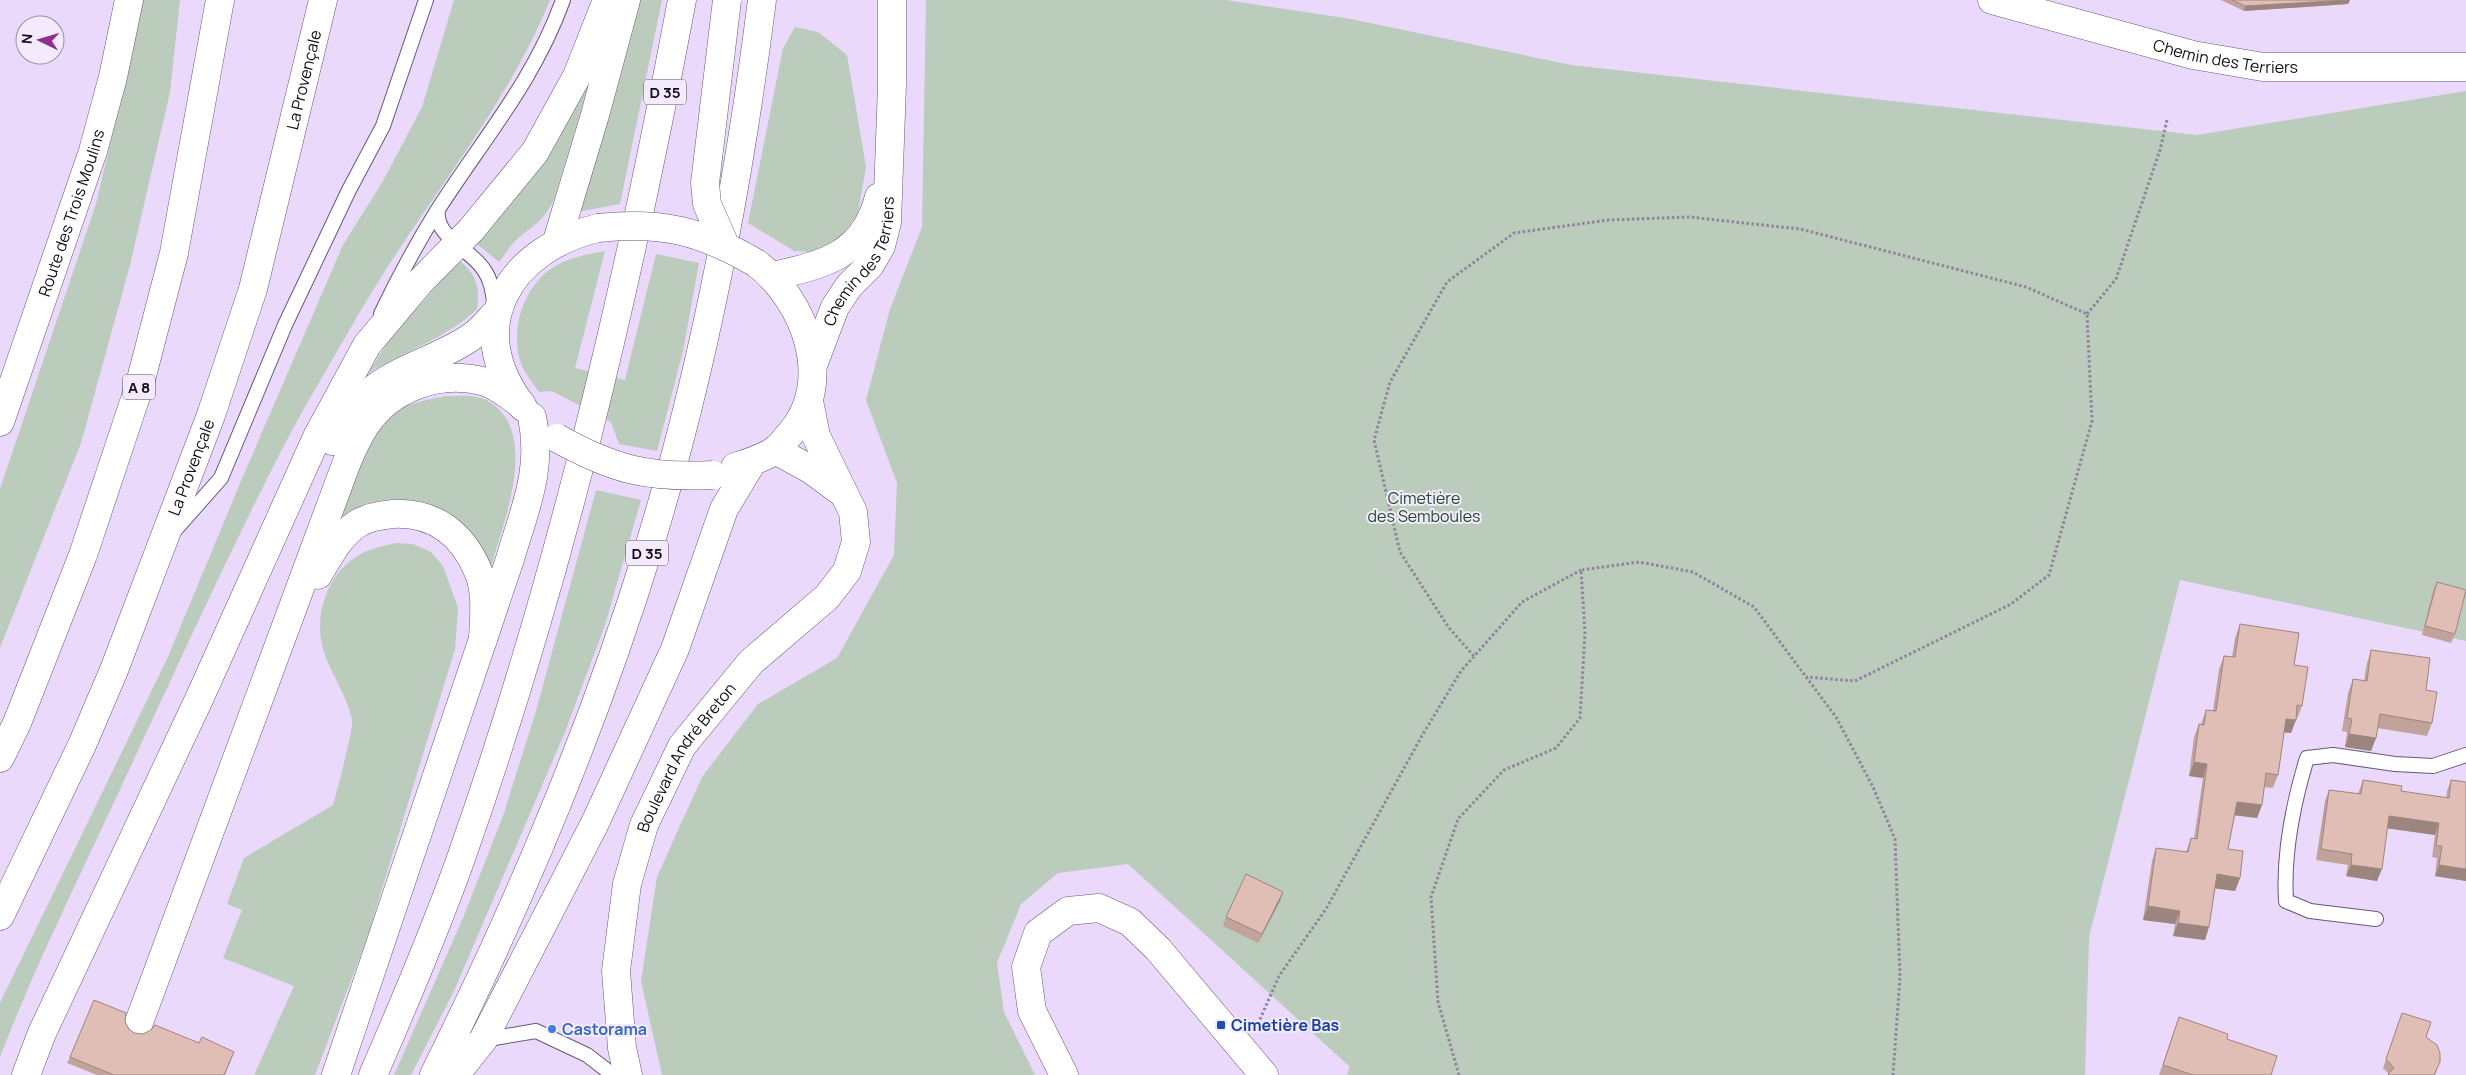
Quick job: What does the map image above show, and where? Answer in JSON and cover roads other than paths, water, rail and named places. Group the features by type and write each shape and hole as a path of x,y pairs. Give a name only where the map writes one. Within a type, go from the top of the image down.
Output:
{"main road":[{"name":"Route des Trois Moulins","path":"0,422 93,151 113,77 129,0"},
{"name":"A 8","path":"0,758 17,723 83,555 139,387 174,253 220,0"},
{"name":"La Provençale","path":"0,916 82,745 164,544 253,289 323,0"},
{"path":"26,1075 42,1033 276,531 316,437 367,344 419,283 458,243 535,152 577,76 607,0"},
{"path":"557,241 626,0"},
{"name":"D 35","path":"373,1075 412,984 459,862 533,631 594,416 647,184 682,0"},
{"path":"725,245 707,204 705,183 727,0"},
{"name":"D 35","path":"434,1075 472,999 531,867 586,732 651,542 706,331 753,70 762,0"},
{"name":"Chemin des Terriers","path":"813,365 835,307 849,286 870,264 881,246 887,222 892,0"},
{"name":"Chemin des Terriers","path":"1992,0 2193,55 2263,67 2466,66"},
{"name":"Chemin des Terriers","path":"764,269 837,257 856,242 868,227 876,207 890,154"},
{"path":"276,531 335,435 354,409 375,388 400,372 448,350 475,335 496,313 511,282 532,257 557,241 598,228 632,224 697,234 725,245 764,269 786,292 807,335 813,365 809,401 800,423 764,456 724,509 675,648 599,814 483,1040 456,1075"},
{"path":"336,1075 510,559 535,472 536,440 526,410 501,368 495,346 496,313"},
{"path":"138,1025 329,510 355,445 366,425 381,408 403,391 422,381 462,378 483,381 526,410 557,438 593,457 639,472 659,475 713,475 764,456"},
{"name":"Boulevard André Breton","path":"628,1075 622,1048 616,971 627,884 644,825 682,746 751,662 827,597 848,571 856,542 853,512 816,436 809,401"},
{"name":"Boulevard André Breton","path":"764,456 810,469 842,492"},
{"path":"264,687 308,593 337,544 357,524 382,514 412,513 440,524 458,538 478,572 484,596 483,638"},
{"path":"1064,1075 1032,1011 1026,967 1038,933 1068,911 1099,908 1130,922 1158,949 1264,1075"}],"lane":[{"path":"164,544 221,478 285,324 349,190 384,126 426,0"},
{"path":"367,344 400,272 438,210 528,78 552,30 563,0"},
{"path":"438,210 438,222 477,259 485,271 490,283 496,313"},
{"path":"2376,919 2310,911 2286,901 2284,879 2294,800 2307,758 2332,755 2395,764 2433,766 2466,755"},
{"path":"483,1040 536,1031 587,1056 613,1075"}],"place":[{"name":"Cimetière Bas","path":"1221,1025"},
{"name":"Castorama","path":"552,1029"}],"park label":[{"name":"Cimetière des Semboules","path":"1424,507"}]}
